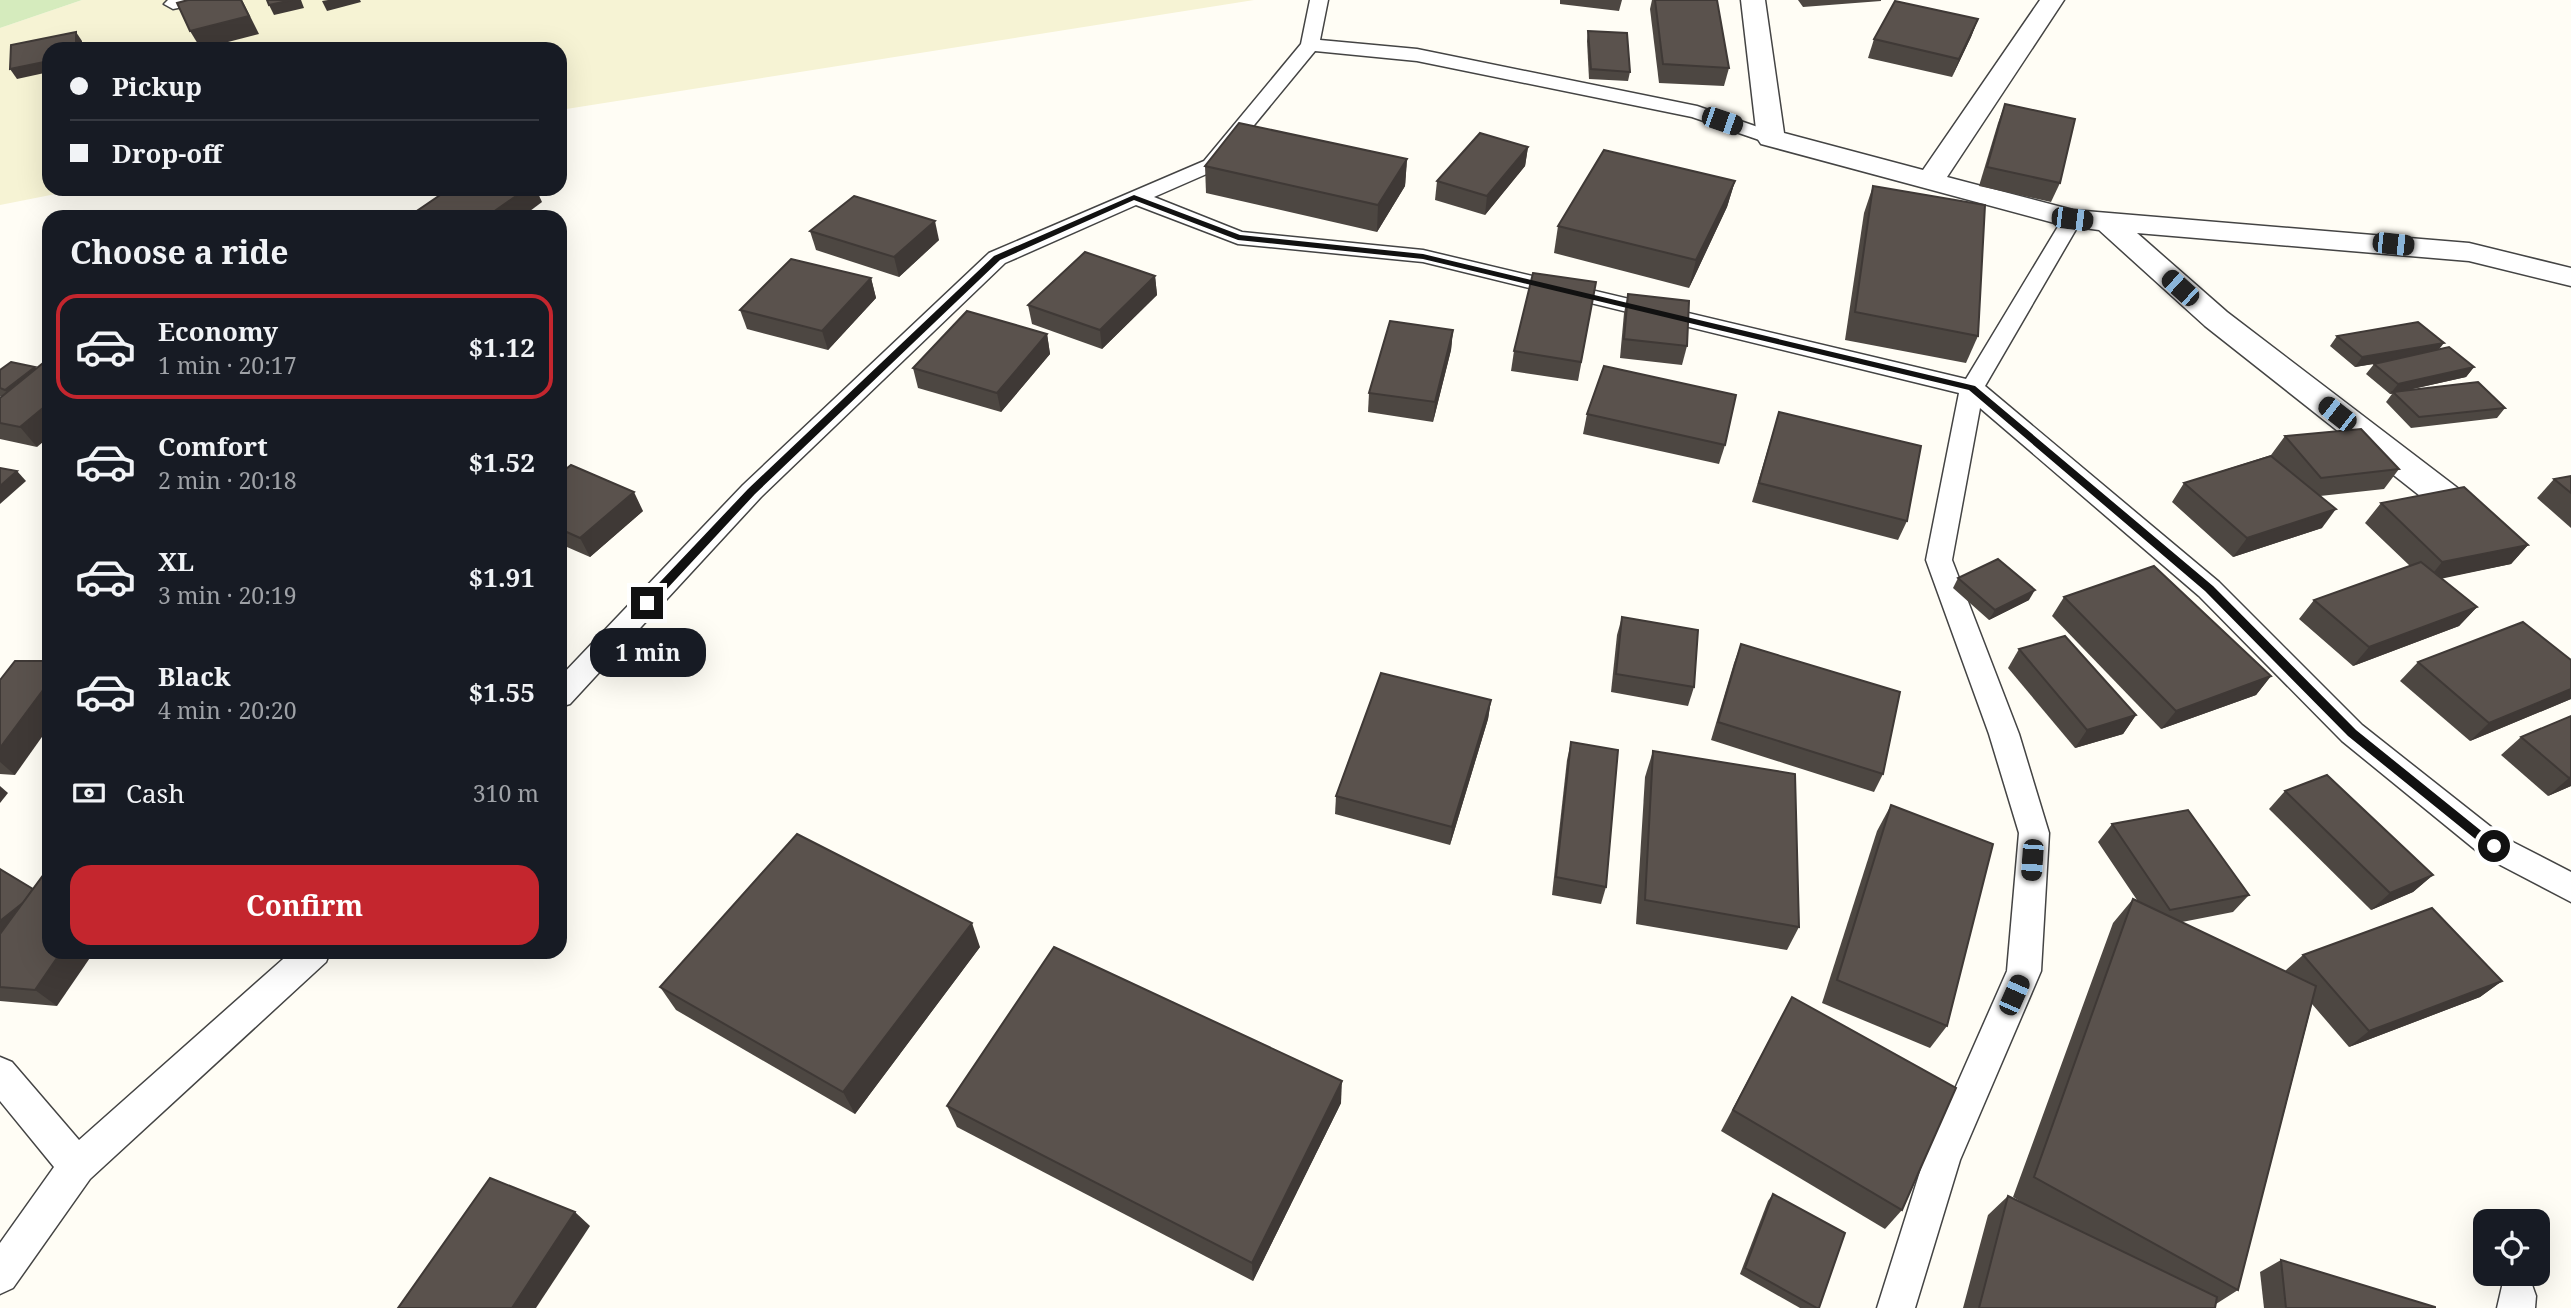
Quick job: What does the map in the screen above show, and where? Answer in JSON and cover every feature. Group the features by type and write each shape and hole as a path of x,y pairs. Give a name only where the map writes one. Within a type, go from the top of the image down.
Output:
{"street":[{"path":"1753,0 1771,138 2072,219 2469,252 2571,277"},
{"path":"1931,179 2052,0"},
{"path":"2109,224 2216,319 2499,540"}],"lane":[{"path":"173,4 191,0"},
{"path":"567,689 752,491 997,258 1211,165 1310,45 1319,0"},
{"path":"1310,45 1417,55 1697,112 1771,138"},
{"path":"1134,197 1238,237 1423,256 1972,388 2209,589 2352,733 2494,846 2571,888"},
{"path":"1896,1308 1942,1159 2024,971 2034,833 2004,734 1939,560 1972,388 2072,219"},
{"path":"0,1275 77,1166 306,959"},
{"path":"0,1074 77,1166"}],"shaded area":[{"path":"82,0 1254,0 567,109 567,42 42,42 42,196 46,196 0,205 0,28"}],"green space":[{"path":"0,0 82,0 0,28"}],"building":[{"path":"188,0 241,0 249,16 190,31 177,3"},
{"path":"267,0 292,0 269,5"},
{"path":"1655,0 1717,0 1729,68 1663,64"},
{"path":"1895,1 1978,19 1959,59 1874,39"},
{"path":"1588,31 1627,33 1630,72 1591,69"},
{"path":"76,32 76,42 42,42 42,62 10,69 11,45"},
{"path":"2005,104 2075,119 2060,183 1987,167"},
{"path":"1239,123 1407,159 1378,205 1205,166"},
{"path":"1480,133 1528,147 1487,196 1437,181"},
{"path":"1604,150 1735,181 1696,260 1558,226"},
{"path":"1873,186 1985,205 1978,336 1855,312"},
{"path":"439,196 516,196 496,210 418,210"},
{"path":"854,196 935,221 894,257 810,231"},
{"path":"1085,252 1155,276 1100,330 1028,305"},
{"path":"791,259 871,278 822,331 740,310"},
{"path":"1533,273 1596,282 1581,362 1514,351"},
{"path":"1628,294 1689,301 1687,346 1624,339"},
{"path":"967,311 1047,334 997,393 913,368"},
{"path":"1390,321 1453,330 1435,402 1369,393"},
{"path":"2418,322 2444,343 2362,357 2337,336"},
{"path":"2449,347 2474,367 2398,384 2374,364"},
{"path":"11,362 35,367 5,390 0,388 0,370"},
{"path":"42,364 42,409 20,427 0,423 0,398"},
{"path":"1604,366 1736,395 1725,445 1587,414"},
{"path":"2478,382 2505,408 2419,417 2393,392"},
{"path":"1779,412 1921,446 1907,521 1759,483"},
{"path":"2361,429 2399,469 2321,478 2285,436"},
{"path":"2271,456 2336,509 2247,538 2184,483"},
{"path":"571,465 634,492 580,538 567,532 567,468"},
{"path":"0,468 17,471 0,486"},
{"path":"2571,476 2571,493 2554,479"},
{"path":"2464,487 2528,545 2442,562 2381,503"},
{"path":"1998,559 2035,590 1995,610 1958,578"},
{"path":"2421,562 2477,607 2369,647 2314,600"},
{"path":"2154,566 2271,676 2176,711 2064,597"},
{"path":"1622,617 1698,630 1694,687 1616,674"},
{"path":"2523,622 2571,660 2571,689 2489,723 2418,662"},
{"path":"2065,636 2136,715 2087,730 2019,649"},
{"path":"1741,644 1900,692 1883,774 1718,722"},
{"path":"15,661 42,661 42,691 0,748 0,680"},
{"path":"1381,673 1491,700 1452,827 1336,796"},
{"path":"2571,716 2571,777 2569,778 2521,737"},
{"path":"1571,742 1618,750 1606,887 1556,877"},
{"path":"1653,751 1795,774 1799,927 1645,900"},
{"path":"2327,775 2433,875 2390,893 2285,791"},
{"path":"1891,805 1993,844 1947,1026 1837,980"},
{"path":"2188,810 2249,895 2170,910 2112,824"},
{"path":"797,834 972,923 843,1092 660,987"},
{"path":"0,869 33,889 24,902 0,921"},
{"path":"42,877 42,959 56,959 35,990 0,987 0,934"},
{"path":"2133,899 2316,986 2238,1290 2034,1177"},
{"path":"2432,908 2502,981 2369,1031 2303,955"},
{"path":"1054,947 1342,1081 1252,1263 947,1106"},
{"path":"1792,997 1956,1088 1902,1210 1733,1110"},
{"path":"490,1178 575,1212 512,1308 398,1308"},
{"path":"1773,1194 1845,1233 1819,1308 1745,1268"},
{"path":"2008,1196 2217,1297 2215,1308 1979,1308"},
{"path":"2281,1260 2435,1307 2435,1308 2286,1308"}],"route":[{"path":"647,603 752,491 997,258 1134,197 1238,237 1423,256 1972,388 2209,589 2352,733 2494,846"}]}
